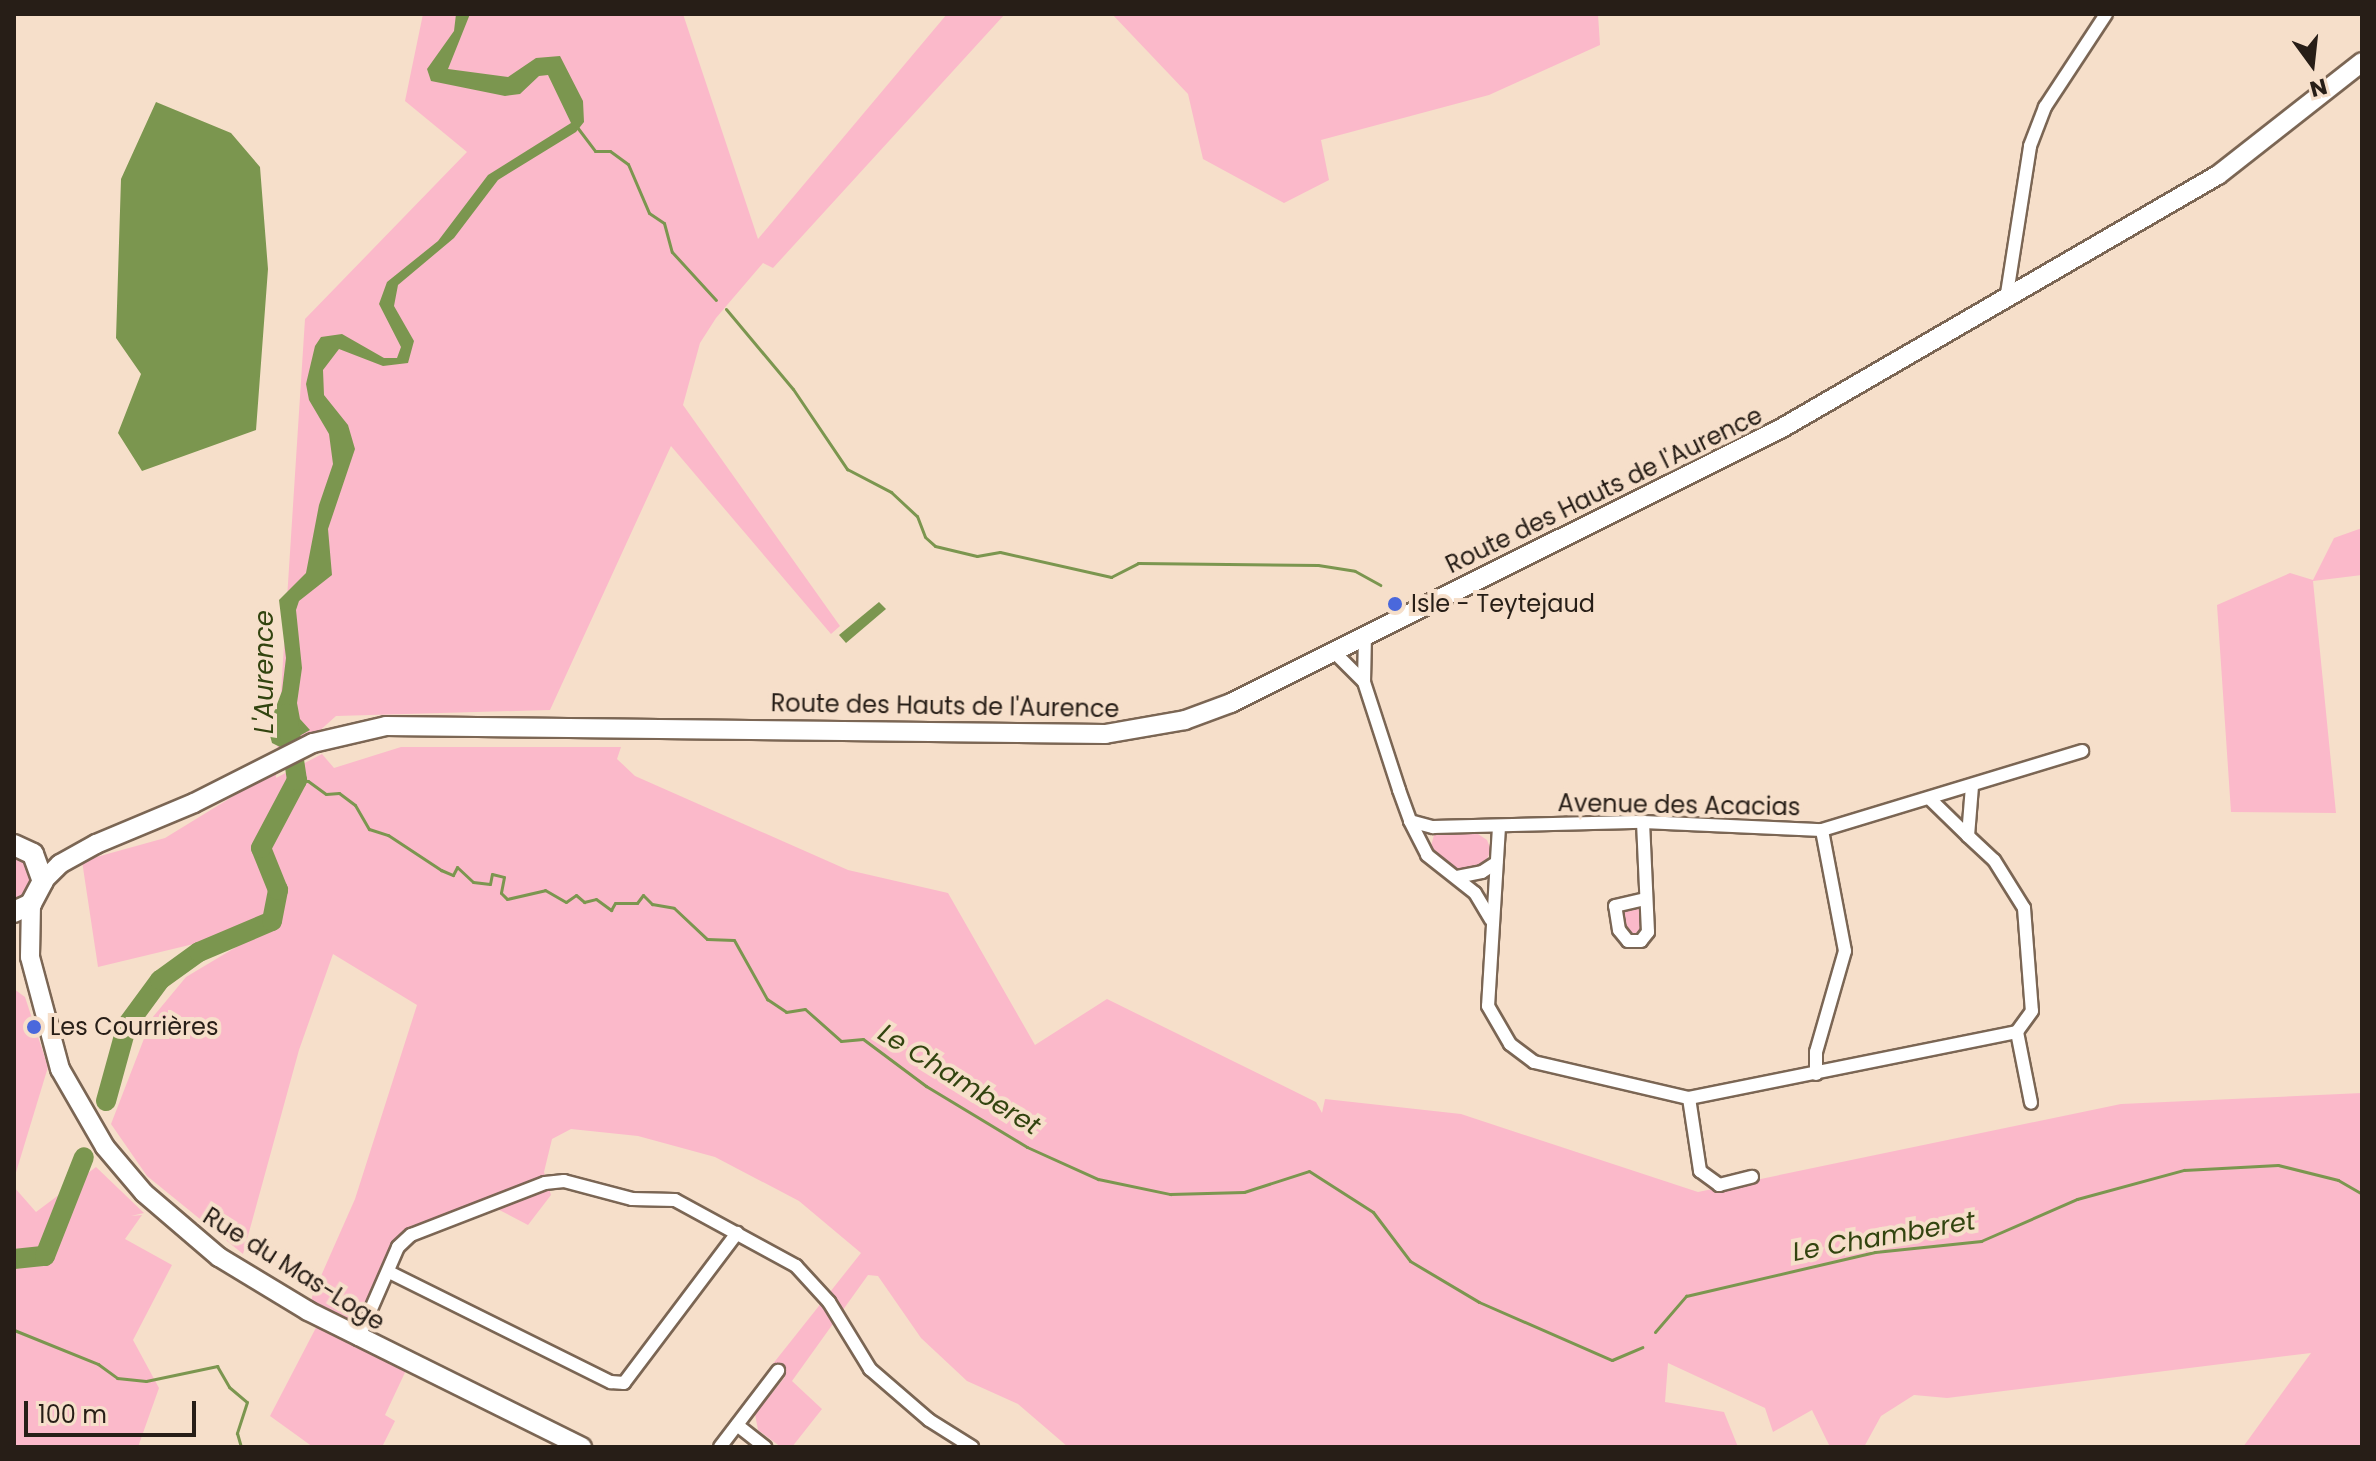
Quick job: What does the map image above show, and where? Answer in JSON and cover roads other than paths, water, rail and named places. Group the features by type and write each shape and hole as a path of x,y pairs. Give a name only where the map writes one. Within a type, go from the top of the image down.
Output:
{"main road":[{"name":"Route des Hauts de l'Aurence","path":"96,844 313,743 414,723 1136,732 1231,703 1782,428 2218,175 2362,62"},
{"path":"14,845 33,854 49,856 96,844"},
{"path":"22,908 60,864 96,844"},
{"path":"33,854 43,881"},
{"name":"Rue du Mas-Loge","path":"22,908 30,957 60,1069 84,1115 121,1167 165,1214 219,1257 358,1339 582,1447"},
{"name":"Rue du Mas-Loge","path":"14,934 30,957"}],"street":[{"path":"2006,300 2030,146 2045,107 2106,14"},
{"path":"1365,635 1364,682 1410,821 1427,855 1475,893 1491,920"},
{"path":"1333,651 1364,682"},
{"name":"Avenue des Acacias","path":"1410,821 1433,827 1643,822 1822,830 2082,751"},
{"path":"1968,836 1972,786"},
{"path":"1499,827 1488,1006 1510,1044 1534,1062 1689,1098 2017,1032 2032,1011 2024,908 1994,860 1930,799"},
{"path":"1643,822 1645,899"},
{"path":"1816,1074 1816,1052 1845,951 1822,830"},
{"path":"1457,877 1482,872 1496,863"},
{"path":"2017,1032 2031,1103"},
{"path":"1689,1098 1700,1171 1719,1185 1752,1177"},
{"path":"358,1339 398,1247 411,1235 515,1192 554,1182 632,1199 675,1200 796,1266 829,1302 870,1369 929,1420 972,1447"},
{"path":"389,1272 611,1382 624,1383 737,1233"},
{"path":"720,1447 778,1371"},
{"path":"737,1425 765,1447"}],"waterway":[{"path":"577,127 595,151 610,151 628,164 649,213 664,223 672,252 716,300"},
{"path":"726,309 793,389 847,469 891,492 917,516 925,537 935,546 977,556 1000,552 1111,577 1138,563 1318,565 1355,571 1380,585"},
{"name":"L'Aurence","path":"106,1101 127,1025 160,980 199,952 272,921 278,890 261,848 297,780 287,714"},
{"name":"Le Chamberet","path":"297,780 308,781 326,794 339,793 355,805 369,829 388,835 441,870 453,875 457,867 473,882 490,884 492,874 504,877 501,893 507,899 545,890 566,902 576,895 584,902 596,899 611,910 615,903 637,903 643,895 652,904 674,908 707,939 734,940 767,999 786,1012 805,1009 841,1041 863,1039 926,1086 1027,1147 1098,1179 1170,1194 1244,1192 1309,1171 1373,1212 1410,1261 1479,1302 1612,1360 1642,1347"},
{"name":"L'Aurence","path":"14,1259 45,1256 84,1157"},
{"name":"Le Chamberet","path":"1655,1332 1686,1296 1875,1252 1981,1241 2077,1199 2184,1170 2278,1165 2338,1180 2362,1194"},
{"path":"14,1330 98,1364 117,1378 146,1381 217,1366 229,1387 247,1402 237,1433 241,1447"}],"place":[{"name":"Isle - Teytejaud","path":"1395,604"},
{"name":"Les Courrières","path":"34,1027"}]}
